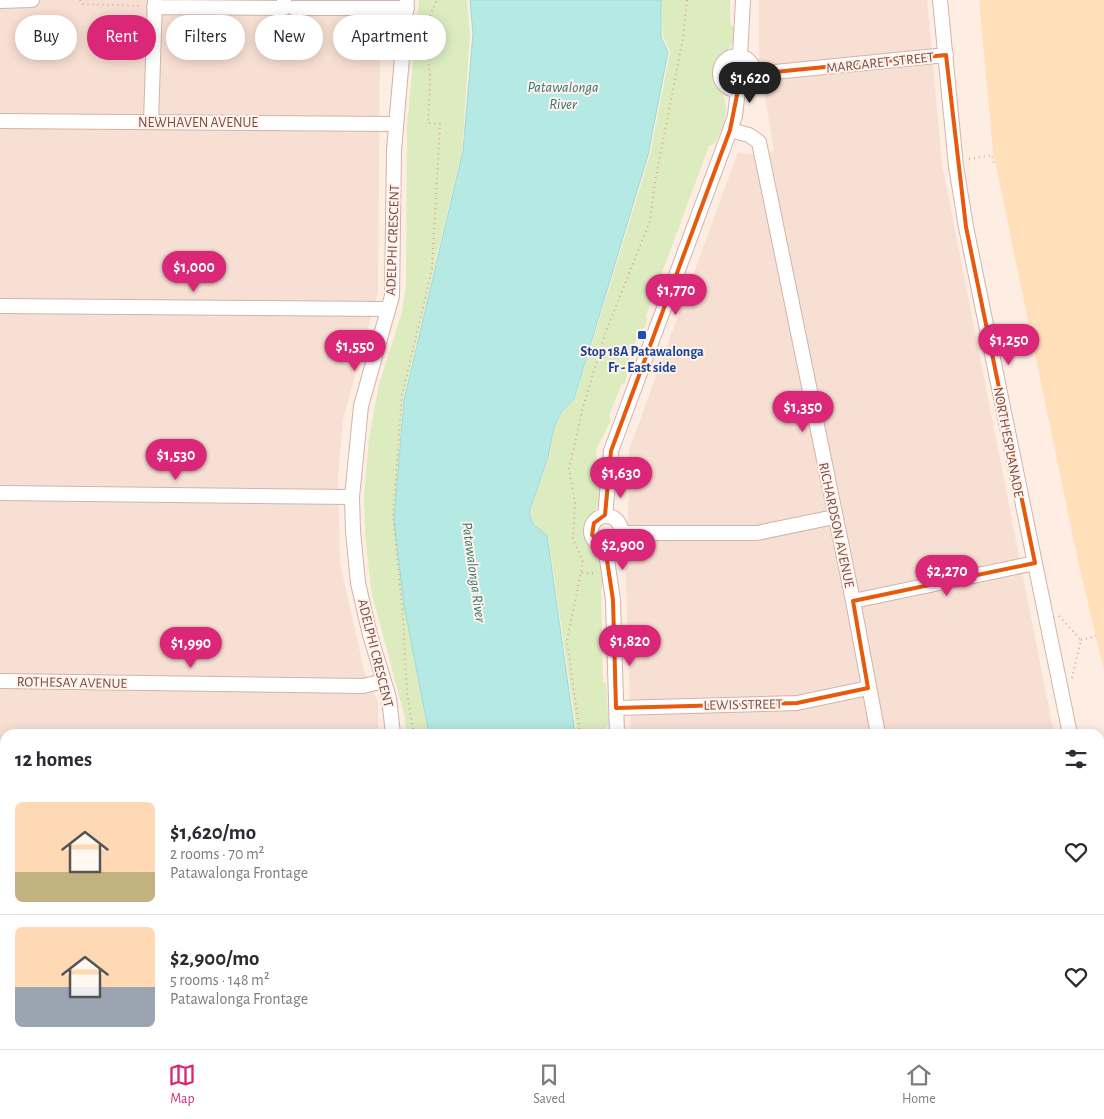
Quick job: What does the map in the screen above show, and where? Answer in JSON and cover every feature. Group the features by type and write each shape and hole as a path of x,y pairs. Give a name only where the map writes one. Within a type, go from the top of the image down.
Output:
{"street":[{"path":"0,0 32,0"},
{"path":"740,56 743,0"},
{"name":"NORTH ESPLANADE","path":"940,0 956,166 966,227 1069,729"},
{"path":"151,122 154,3 407,4"},
{"name":"ADELPHI CRESCENT","path":"393,729 384,681 370,635 358,583 352,497 361,406 392,296 396,124 407,4"},
{"name":"MARGARET STREET","path":"754,74 946,55"},
{"path":"734,56 740,56 749,60 754,74 751,84 738,90 732,89 723,83 720,72 725,62 734,56"},
{"path":"605,516 611,451 735,116 738,90"},
{"name":"NEWHAVEN AVENUE","path":"0,121 396,124"},
{"name":"RICHARDSON AVENUE","path":"730,130 749,136 759,142 834,517 853,601 877,729"},
{"path":"0,306 388,309"},
{"path":"0,493 352,497"},
{"path":"605,516 617,521 620,533 613,544 605,546 597,542 591,531 594,523 605,516"},
{"path":"620,533 757,533 834,517"},
{"path":"605,546 613,600 617,729"},
{"path":"853,601 1035,563"},
{"name":"ROTHESAY AVENUE","path":"0,681 363,686 384,681"},
{"name":"LEWIS STREET","path":"616,708 797,703 868,688"}],"path":[{"path":"80,0 82,4 154,3"},
{"path":"413,729 407,693 404,627 393,514 402,396 432,269 440,124 428,123 430,74 425,38 428,21 437,0"},
{"path":"579,729 567,641 583,562 573,539 575,503 569,476 574,444 605,334 650,221 655,182 683,38 687,0"},
{"path":"961,160 992,155 994,164"},
{"path":"582,574 602,572"},
{"path":"1054,611 1081,640"},
{"path":"1081,640 1096,636"},
{"path":"1072,682 1081,640"}],"highlighted area":[{"path":"946,55 966,227 1035,563 853,601 868,688 797,703 616,708 613,600 605,547 592,535 594,523 605,515 611,451 730,130 738,90 747,87 754,74"}],"shaded area":[{"path":"0,0 394,0 390,15 333,15 333,60 380,60 378,293 343,419 338,478 340,563 364,670 378,702 378,729 0,729"},
{"path":"759,0 927,0 942,164 1053,729 631,729 625,555 628,525 629,450 738,152 749,154 774,151 759,59"}],"green space":[{"path":"419,0 467,0 470,34 462,151 403,399 394,520 404,605 427,729 406,729 405,718 371,590 365,533 364,495 369,439 379,384 402,312 406,285 407,125 413,60 446,60 446,15 418,15"},
{"path":"661,0 730,0 730,23 734,28 734,40 714,73 715,82 725,99 724,124 714,144 709,146 646,316 645,327 640,330 625,371 627,374 625,383 621,385 609,416 611,420 596,450 598,478 602,481 599,502 583,535 604,575 601,589 602,631 605,635 605,645 602,647 603,681 606,684 609,725 604,729 576,729 548,535 534,524 530,513 549,457 555,428 562,414 575,399 650,155 670,52 663,36"}],"sand":[{"path":"979,0 1104,0 1104,670 1079,566 993,151"}],"water":[{"name":"Patawalonga River","path":"470,0 661,0 661,37 668,52 648,155 574,399 561,413 554,428 548,457 529,513 533,524 547,535 574,729 428,729 404,605 394,520 404,400 463,151 473,34"}],"place":[{"name":"Stop 18A Patawalonga Fr - East side","path":"642,335"}]}
